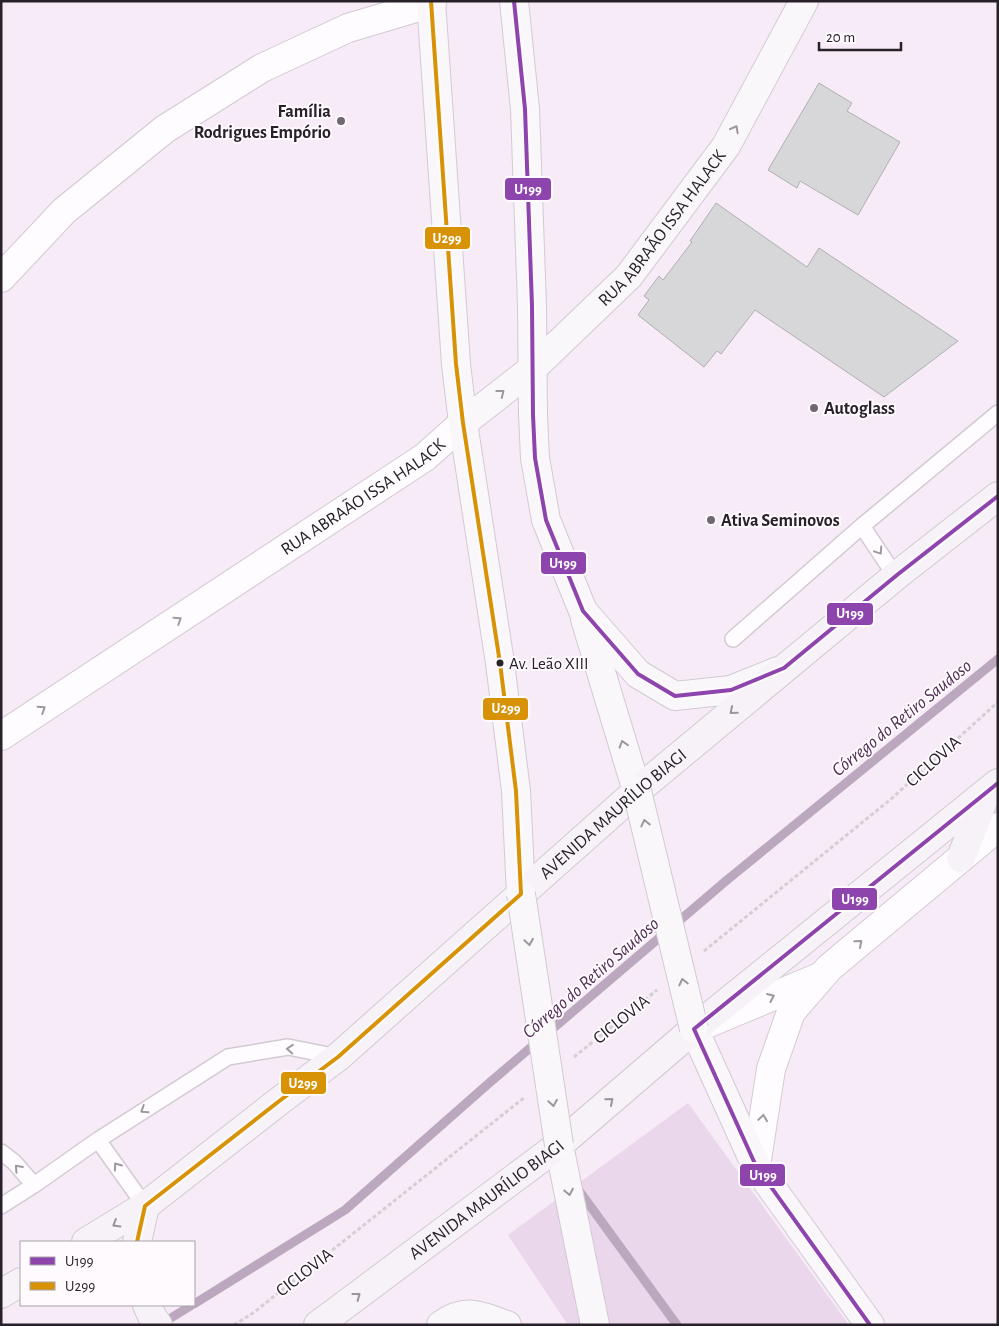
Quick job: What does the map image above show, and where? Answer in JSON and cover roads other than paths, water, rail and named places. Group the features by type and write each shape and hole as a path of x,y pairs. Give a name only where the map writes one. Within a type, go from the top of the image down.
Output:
{"main road":[{"path":"514,1 525,109 535,458 546,520 583,610 637,791 694,1029 756,1166 870,1325"},
{"name":"RUA ABRAÃO ISSA HALACK","path":"463,423 532,369 629,276 726,146 804,1"},
{"path":"432,2 456,364 463,423 500,663 516,791 522,894 560,1144 594,1325"},
{"name":"AVENIDA MAURÍLIO BIAGI","path":"88,1241 146,1206 338,1057 637,791 897,575 998,496"},
{"path":"583,610 638,674 674,696 731,690 784,668"},
{"path":"961,858 993,787"},
{"name":"AVENIDA MAURÍLIO BIAGI","path":"318,1325 560,1144 694,1029 993,787"},
{"path":"137,1241 146,1206"},
{"path":"1,1294 20,1283"},
{"path":"147,1306 158,1325"},
{"path":"441,1325 451,1318 463,1314 474,1314 507,1325"}],"street":[{"path":"1,278 64,210 165,129 262,68 348,28 432,2"},
{"name":"RUA ABRAÃO ISSA HALACK","path":"1,736 425,457 463,423"},
{"name":"AVENIDA MAURÍLIO BIAGI","path":"756,1166 770,1069 791,1012 829,968 998,827"},
{"name":"AVENIDA MAURÍLIO BIAGI","path":"694,1029 823,976"}],"lane":[{"path":"733,639 862,526 998,414"},
{"path":"862,526 897,575"},
{"path":"1,1206 98,1140 228,1057 288,1047 338,1057"},
{"path":"98,1140 146,1206"},
{"path":"1,1152 14,1162 34,1185"}],"waterway":[{"name":"Córrego do Retiro Saudoso","path":"195,1303 345,1210 488,1084 727,880 998,659"},
{"path":"580,1192 677,1325"},
{"name":"Córrego do Retiro Saudoso","path":"161,1324 190,1306"}],"place":[{"name":"Família Rodrigues Empório","path":"341,121"},
{"name":"Autoglass","path":"814,408"},
{"name":"Ativa Seminovos","path":"711,520"},
{"name":"Av. Leão XIII","path":"500,663"}]}
